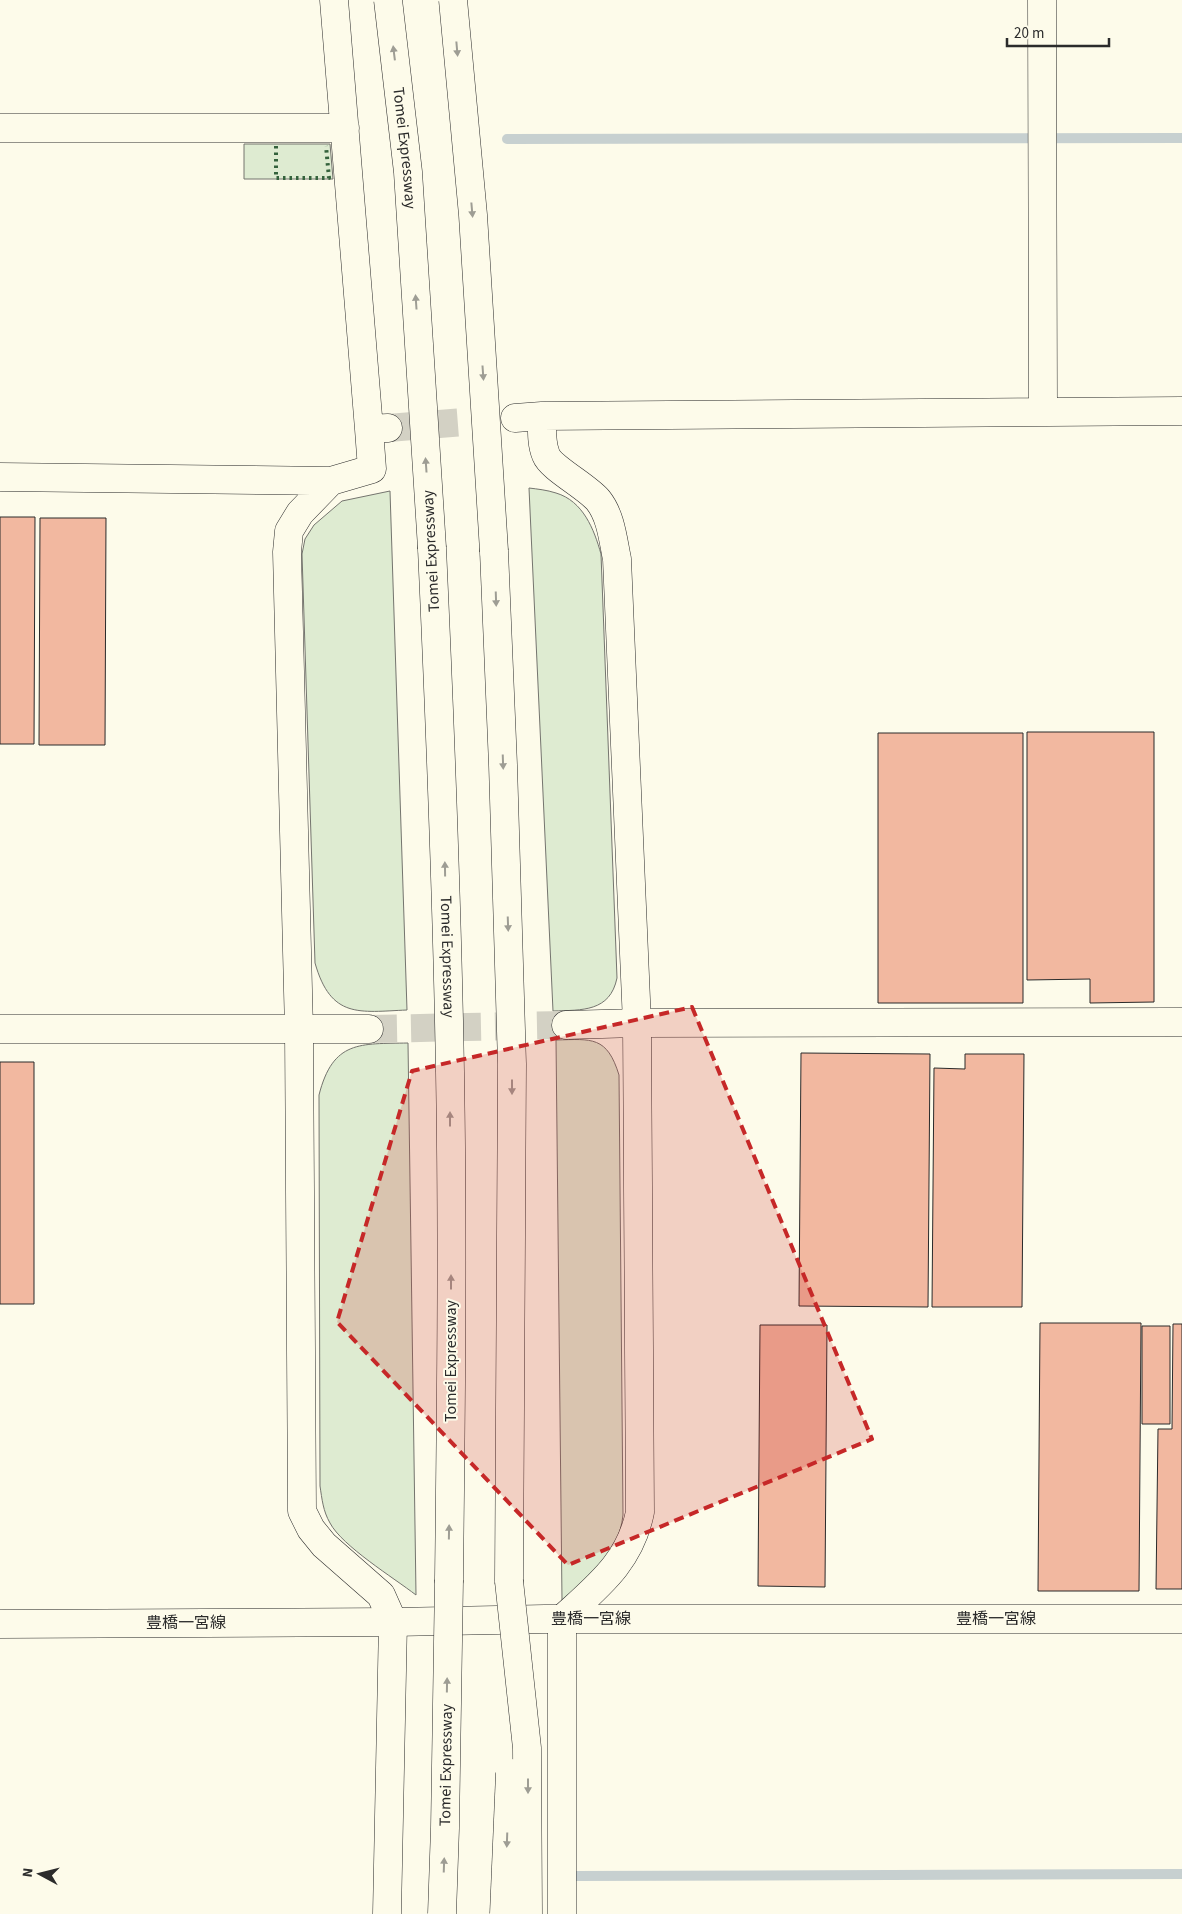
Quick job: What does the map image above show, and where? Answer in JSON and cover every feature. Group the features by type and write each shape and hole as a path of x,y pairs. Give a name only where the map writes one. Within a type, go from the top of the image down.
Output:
{"main road":[{"path":"0,477 330,481 372,470 379,428 345,128 334,0"},
{"name":"Tomei Expressway","path":"388,0 408,172 432,548 442,765 450,1073 451,1411 442,1914"},
{"path":"453,0 473,215 494,551 512,1064 509,1581 510,1754 504,1914"},
{"path":"1042,0 1043,411"},
{"path":"0,128 345,128"},
{"path":"515,418 542,416 1182,411"},
{"path":"542,416 543,447 546,457 560,470 584,486 599,502 609,523 617,559 637,1023 640,1512 636,1532 627,1551 599,1586 562,1619 562,1914"},
{"path":"330,481 300,513 290,531 287,552 299,1030 302,1511 311,1528 324,1545 380,1595 393,1622 387,1914"},
{"path":"566,1025 637,1023 1182,1022"},
{"path":"0,1029 369,1029"},
{"path":"509,1581 527,1748 528,1914"},
{"name":"豊橋一宮線","path":"0,1624 562,1619 1182,1619"}],"highlighted area":[{"path":"692,1007 872,1439 568,1565 337,1322 412,1071"}],"green space":[{"path":"244,144 330,144 333,179 244,179"},
{"path":"529,488 556,493 573,502 591,526 601,554 617,978 608,997 601,1003 593,1007 574,1010 553,1011"},
{"path":"390,491 407,1010 361,1011 338,1003 329,994 315,963 302,554 305,539 314,525 342,501"},
{"path":"556,1040 589,1040 596,1042 609,1053 619,1075 623,1515 616,1542 602,1564 562,1601"},
{"path":"408,1043 416,1595 369,1561 345,1542 336,1532 326,1514 320,1486 319,1095 332,1064 351,1049 362,1045"}],"building":[{"path":"0,517 35,517 34,744 0,744"},
{"path":"40,518 106,518 105,745 39,745"},
{"path":"1027,732 1154,732 1154,1002 1090,1003 1090,979 1027,980"},
{"path":"878,733 1023,733 1023,1003 878,1003"},
{"path":"801,1053 930,1054 928,1307 799,1306"},
{"path":"965,1054 1024,1054 1022,1307 932,1307 934,1068 965,1069"},
{"path":"0,1062 34,1062 34,1304 0,1304"},
{"path":"1040,1323 1141,1323 1139,1591 1038,1591"},
{"path":"1173,1324 1182,1324 1182,1589 1156,1589 1158,1429 1172,1429"},
{"path":"760,1325 827,1325 825,1587 758,1586"},
{"path":"1142,1326 1170,1326 1170,1424 1142,1424"}],"waterway":[{"path":"507,139 1182,138"},
{"path":"575,1876 1182,1874"}],"tunnel":[{"path":"388,428 515,418"},
{"path":"369,1029 566,1025"}],"hedge":[{"path":"276,146 276,178 329,178 326,146"}]}
